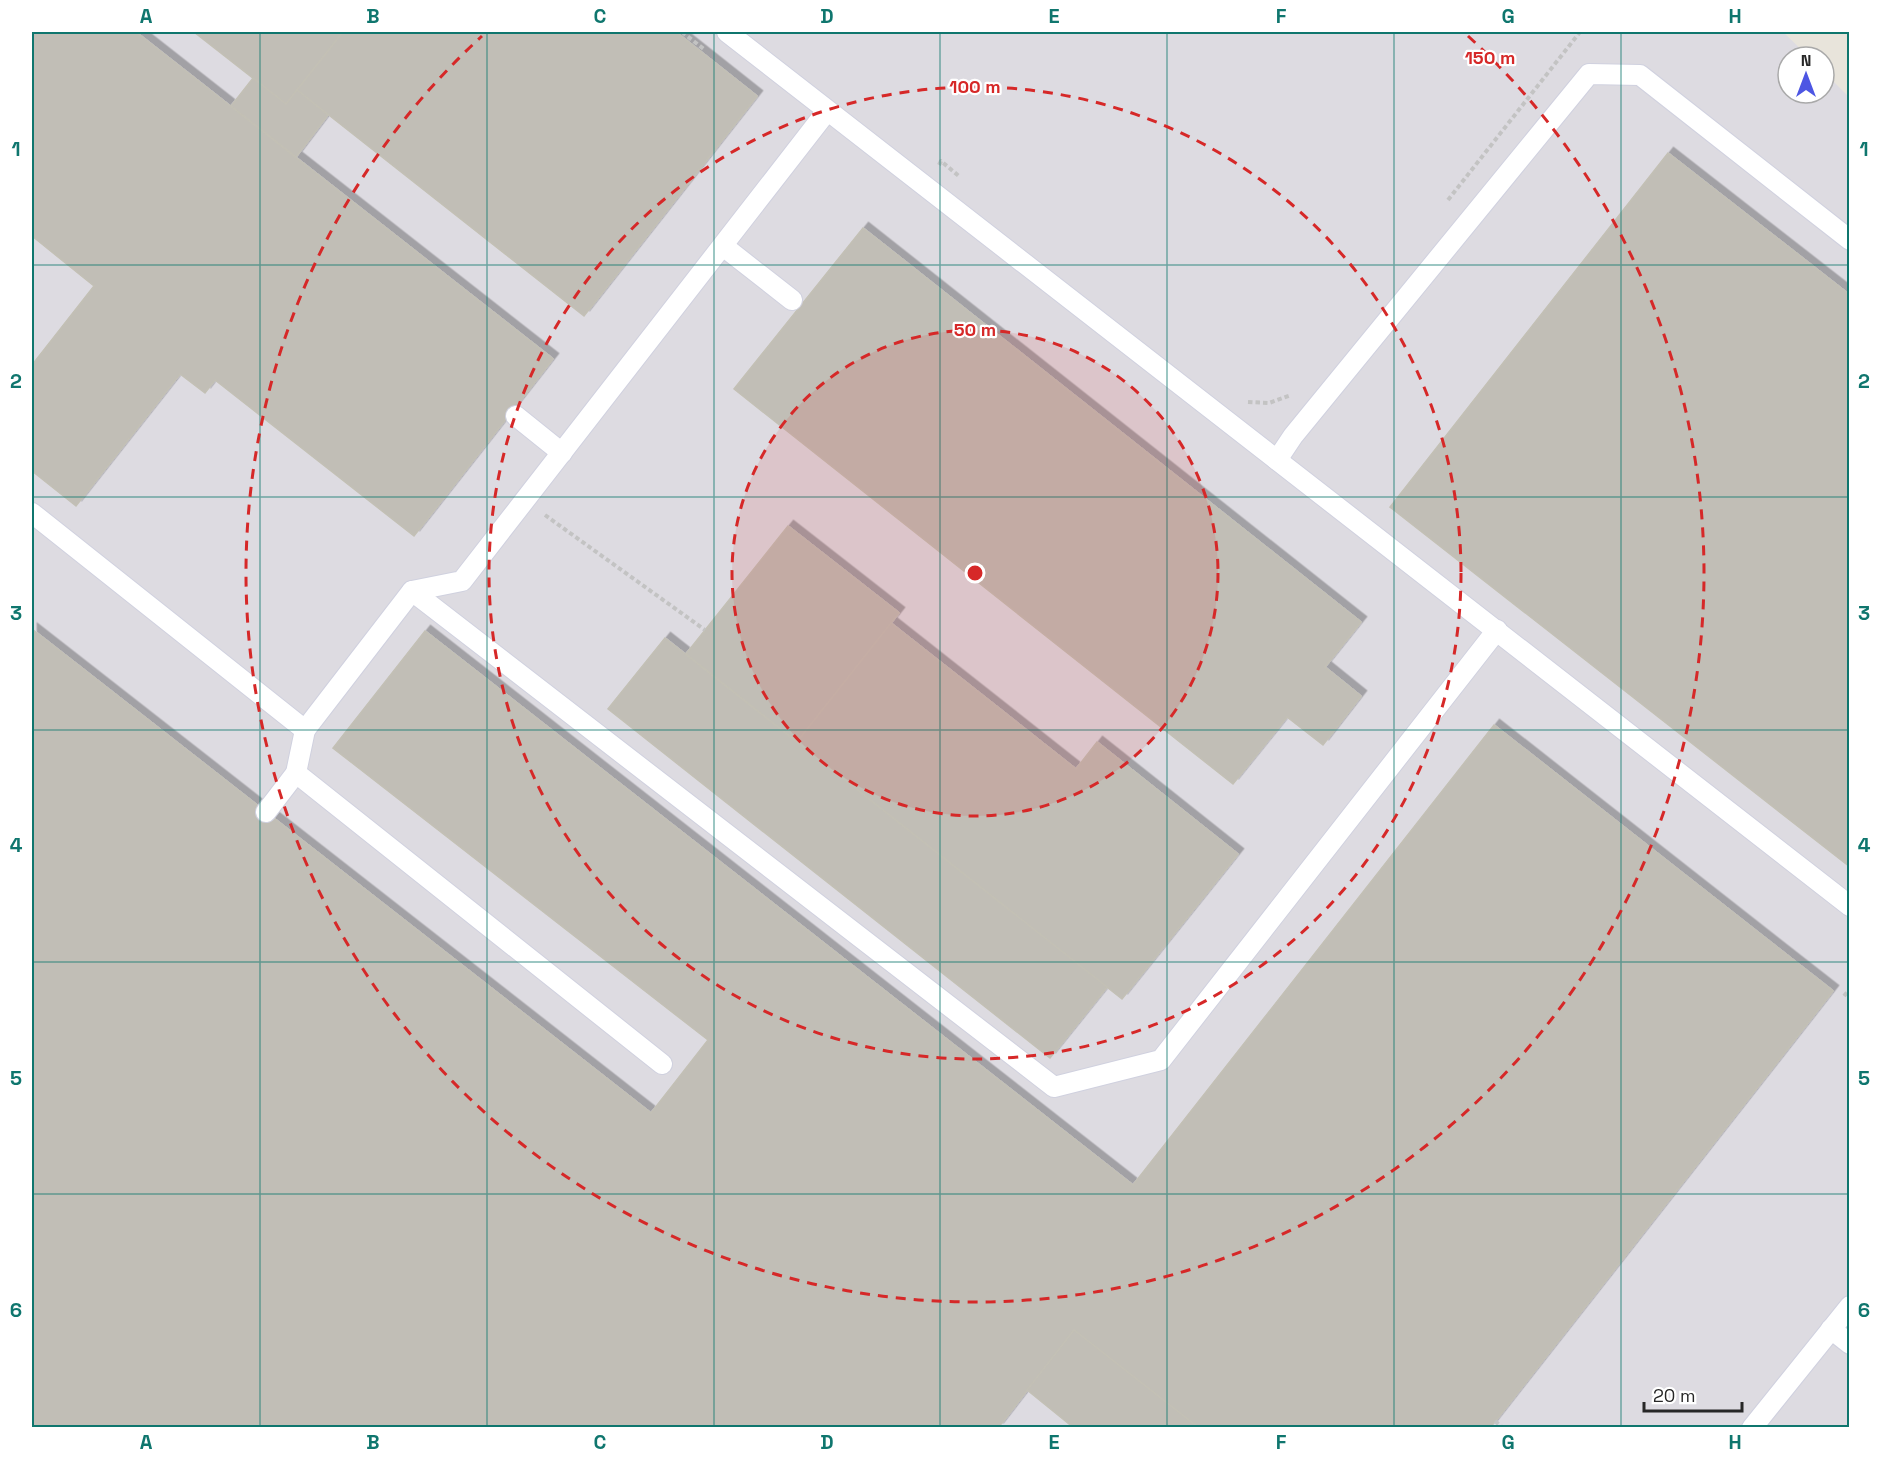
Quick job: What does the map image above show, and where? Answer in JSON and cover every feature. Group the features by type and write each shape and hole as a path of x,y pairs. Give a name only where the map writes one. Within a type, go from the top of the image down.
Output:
{"lane":[{"path":"727,32 1850,906"},
{"path":"1277,460 1293,436 1589,74 1640,75 1850,240"},
{"path":"266,812 296,773 305,730 412,591 462,581 827,111"},
{"path":"723,246 792,300"},
{"path":"516,416 562,453"},
{"path":"32,513 305,730"},
{"path":"412,591 1054,1087 1161,1060 1497,630"},
{"path":"296,773 663,1064"},
{"path":"1752,1428 1850,1306"},
{"path":"1831,1329 1850,1344"}],"path":[{"path":"1442,208 1580,32"},
{"path":"1248,402 1269,403 1283,399 1299,390"},
{"path":"524,501 705,630"},
{"path":"1844,996 1850,989"},
{"path":"1495,1421 1503,1428"}],"shaded area":[{"path":"32,32 1783,32 1797,45 1776,45 1776,105 1836,105 1836,84 1850,98 1849,1427 32,1427"}],"building":[{"path":"32,32 136,32 553,359 414,536 215,380 205,393 180,374 76,506 32,471 32,365 94,286 32,236"},
{"path":"194,32 343,32 286,104"},
{"path":"343,32 676,32 757,96 584,316 297,90"},
{"path":"253,78 286,104 297,90 328,115 296,157 231,106"},
{"path":"1668,153 1850,295 1850,867 1390,507"},
{"path":"863,228 1361,622 1325,667 1361,696 1323,745 1287,717 1233,784 734,389"},
{"path":"788,526 899,613 797,742 686,654"},
{"path":"891,623 1076,769 1097,742 1238,854 1122,999 797,742"},
{"path":"32,629 651,1113 708,1040 333,748 425,631 1133,1185 1494,725 1833,991 1490,1428 1199,1428 1074,1330 998,1428 32,1428"},
{"path":"665,638 1107,987 1050,1058 608,709"},
{"path":"1074,1330 1199,1428 1074,1428 1027,1390"}]}
